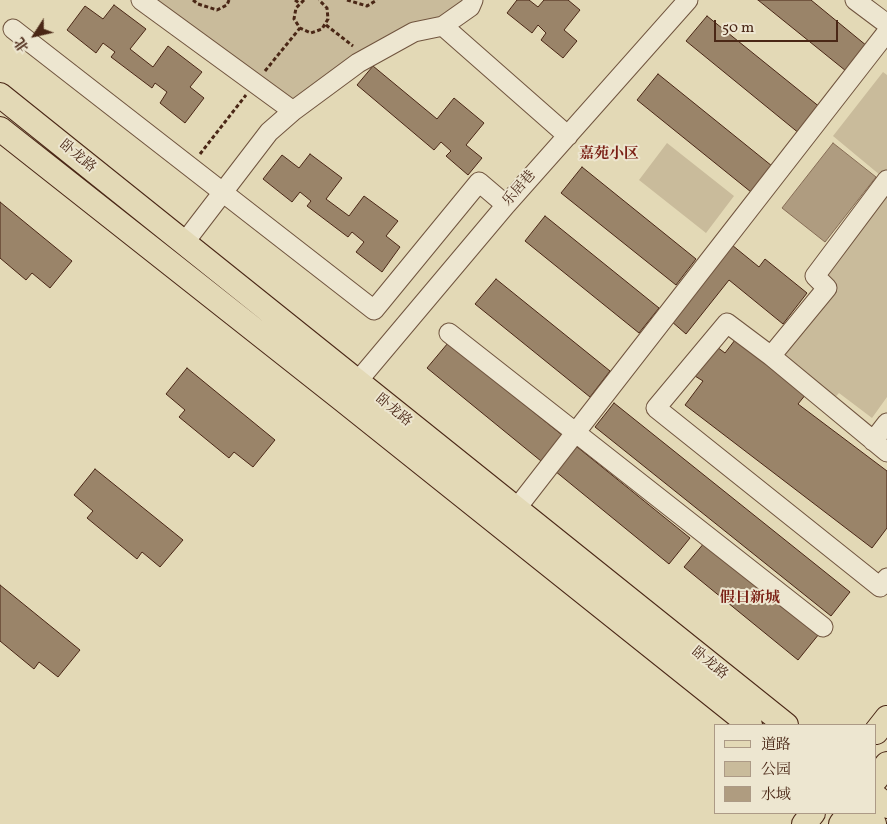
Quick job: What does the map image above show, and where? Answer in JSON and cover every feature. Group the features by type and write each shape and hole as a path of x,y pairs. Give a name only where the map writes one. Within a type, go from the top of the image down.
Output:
{"main road":[{"name":"卧龙路","path":"0,95 785,724"},
{"name":"卧龙路","path":"0,129 342,398 749,724"},
{"path":"877,731 887,718"},
{"path":"877,778 887,764"},
{"path":"877,798 887,806"},
{"path":"804,824 812,814"},
{"path":"861,814 874,824"}],"street":[{"path":"141,0 293,111"},
{"path":"184,243 269,132 293,111 367,58 414,32 442,26 470,6 473,0"},
{"name":"乐居巷","path":"357,382 506,205 688,0"},
{"path":"855,0 887,24"},
{"path":"442,26 568,136"},
{"path":"13,29 374,310 479,182 506,205"},
{"path":"516,510 887,32"},
{"path":"771,356 827,288 815,276 887,180"},
{"path":"887,423 880,446 771,356 727,324 656,408 880,588 887,578"},
{"path":"449,333 824,627"}],"path":[{"path":"193,0 198,4 217,10 227,5 228,0"},
{"path":"295,0 299,3"},
{"path":"304,0 296,8 294,18 305,32 316,32 326,25 328,19 327,8 319,0"},
{"path":"347,0 366,6 377,0"},
{"path":"326,25 367,58"}],"green space":[{"path":"141,0 473,0 414,32 293,111"},
{"path":"883,72 887,75 887,397 872,418 839,393 829,404 771,356 827,288 815,276 886,180 833,136"},
{"path":"667,143 734,196 706,233 639,180"}],"water":[{"path":"833,143 876,177 825,242 782,208"}],"building":[{"path":"517,0 529,0 538,7 544,0 568,0 580,10 564,30 577,41 563,58 541,40 546,33 538,25 532,33 507,13"},
{"path":"758,0 811,0 867,46 846,71"},
{"path":"114,5 146,29 130,49 153,67 168,46 202,72 190,87 204,98 185,123 160,103 167,92 155,83 152,88 111,57 115,52 103,43 96,53 67,30 85,6 103,19"},
{"path":"707,16 821,108 800,134 686,41"},
{"path":"373,66 437,119 454,98 484,123 466,145 482,158 468,175 446,156 451,151 441,142 434,150 357,85"},
{"path":"658,74 772,166 751,192 637,100"},
{"path":"310,154 342,178 326,199 349,216 364,196 398,221 386,236 400,247 382,272 356,252 364,242 352,232 348,237 307,206 311,201 300,192 292,202 263,179 282,155 299,168"},
{"path":"582,167 696,259 676,285 561,193"},
{"path":"0,202 72,261 50,288 32,273 26,280 0,258"},
{"path":"545,216 659,308 639,333 525,241"},
{"path":"732,245 759,267 765,259 807,293 783,324 729,280 686,334 671,321"},
{"path":"496,279 610,371 590,397 475,304"},
{"path":"735,340 806,394 798,404 887,471 887,528 872,548 685,405 703,381 695,376 717,347 725,353"},
{"path":"448,343 562,435 541,461 427,368"},
{"path":"187,368 275,440 253,467 234,452 229,458 179,417 185,410 166,394"},
{"path":"614,403 850,592 831,616 595,427"},
{"path":"576,446 690,538 669,564 555,471"},
{"path":"95,469 183,540 160,567 142,552 137,559 87,518 93,511 74,495"},
{"path":"705,542 819,634 798,660 684,567"},
{"path":"0,585 80,650 58,677 39,662 34,669 0,641"}],"district":[{"name":"嘉苑小区","path":"609,155"},
{"name":"假日新城","path":"750,599"}]}
